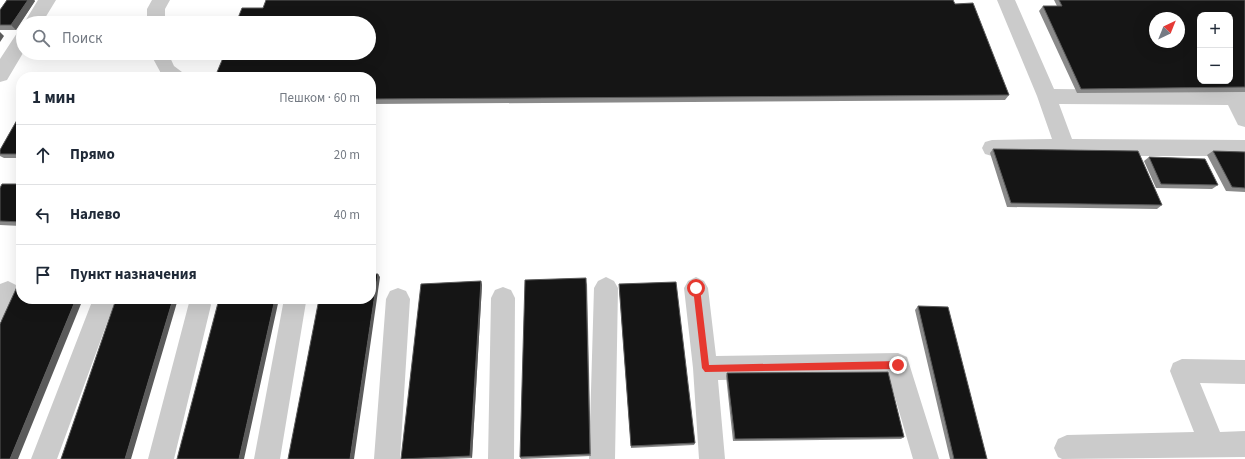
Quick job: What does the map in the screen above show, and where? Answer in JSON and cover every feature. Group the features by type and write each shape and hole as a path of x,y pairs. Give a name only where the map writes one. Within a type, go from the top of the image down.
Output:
{"street":[{"path":"37,16 47,0"},
{"path":"156,16 156,9 161,0"},
{"path":"1006,0 1047,96 1065,147"},
{"path":"0,74 16,49"},
{"path":"162,60 166,72"},
{"path":"1047,96 1239,98 1245,119"},
{"path":"992,148 1245,148"},
{"path":"602,459 606,288"},
{"path":"696,288 705,368 712,459"},
{"path":"501,459 503,298"},
{"path":"386,459 398,299"},
{"path":"44,459 102,304"},
{"path":"267,459 294,304"},
{"path":"161,459 199,305"},
{"path":"705,368 898,365 926,459"},
{"path":"1212,444 1182,371 1245,372"},
{"path":"1067,448 1245,444"}],"building":[{"path":"7,0 28,0 11,25 0,25 0,10"},
{"path":"266,0 953,0 955,4 973,3 1009,95 376,99 376,72 217,72 222,60 376,60 376,16 239,16 242,8 263,8"},
{"path":"1059,0 1245,0 1245,87 1081,89 1043,6 1062,6"},
{"path":"16,122 16,154 0,154 0,150"},
{"path":"993,149 1138,151 1162,205 1011,203"},
{"path":"1213,151 1245,152 1245,188 1232,187"},
{"path":"1149,157 1205,159 1218,185 1161,184"},
{"path":"2,184 16,184 16,222 0,221 0,188"},
{"path":"376,274 378,274 376,287"},
{"path":"586,278 590,454 520,457 525,280"},
{"path":"481,281 470,456 401,459 421,284"},
{"path":"676,282 695,443 631,446 619,284"},
{"path":"16,289 16,304 74,304 10,459 0,459 0,324"},
{"path":"114,304 172,304 125,459 61,459"},
{"path":"218,304 274,304 239,459 177,459"},
{"path":"318,304 373,304 350,459 288,459"},
{"path":"918,306 948,307 987,459 954,459"},
{"path":"888,372 904,437 735,439 727,373"}],"route":[{"path":"696,288 705,368 898,365"}]}
